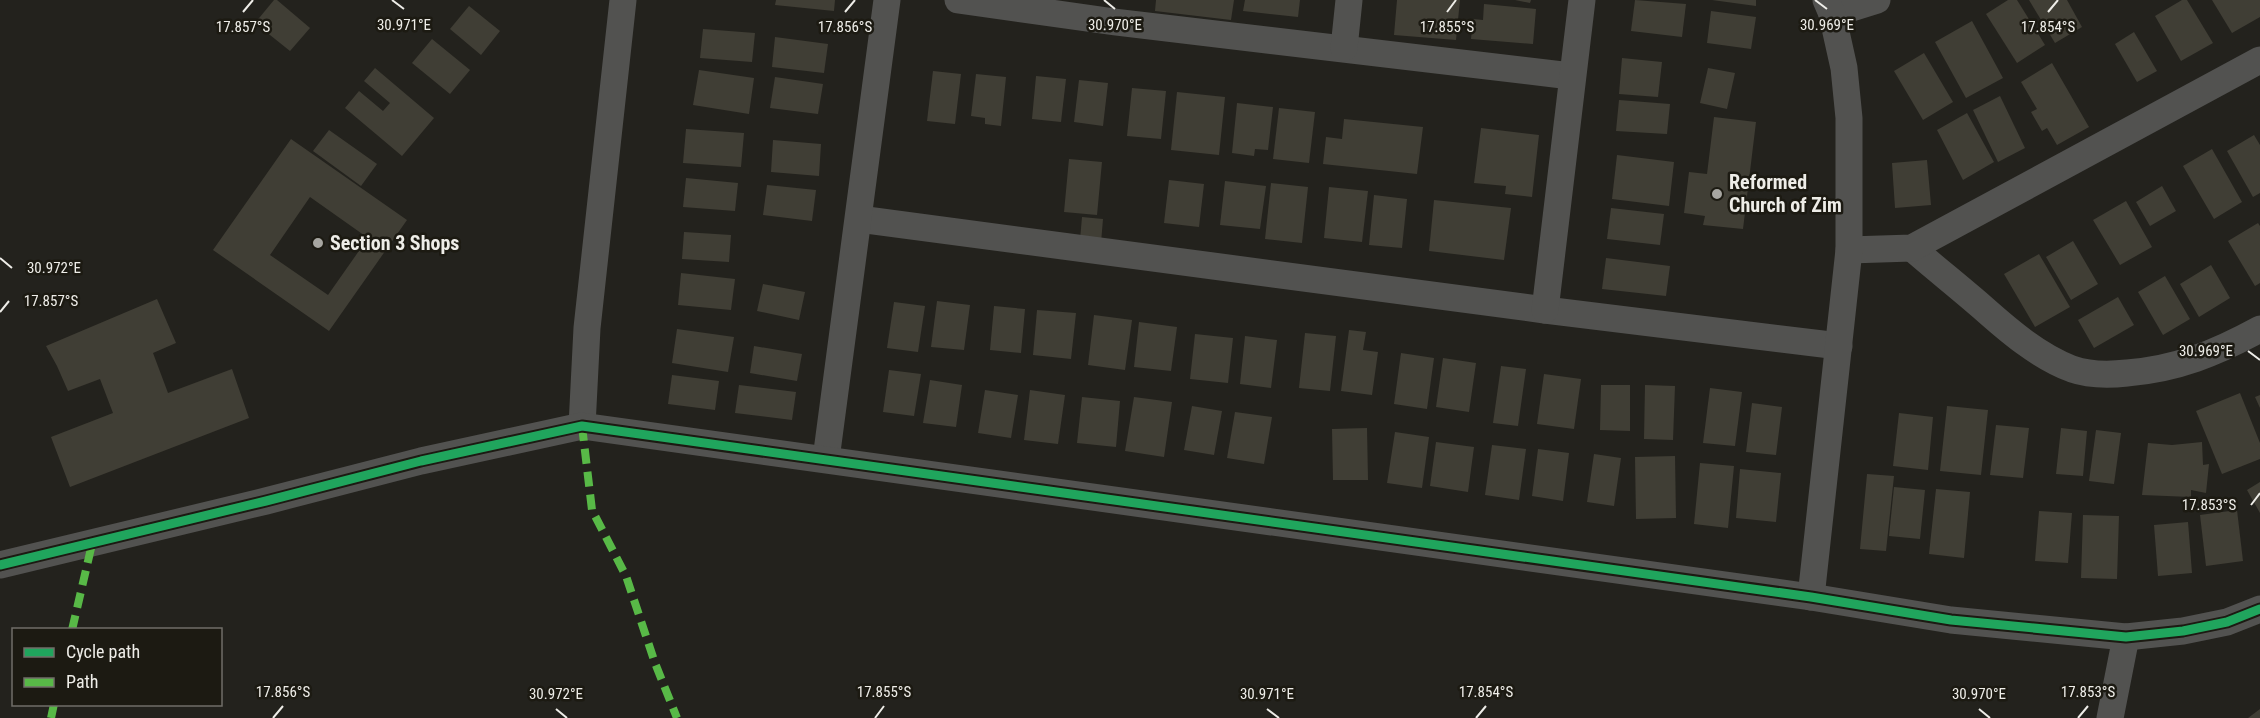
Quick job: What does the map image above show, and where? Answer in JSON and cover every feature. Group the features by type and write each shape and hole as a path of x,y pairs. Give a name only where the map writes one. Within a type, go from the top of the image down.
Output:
{"street":[{"path":"582,426 587,328 623,0"},
{"path":"826,459 887,0"},
{"path":"958,0 1116,11 1344,48 1571,76"},
{"path":"1344,48 1349,0"},
{"path":"1545,310 1571,76 1582,0"},
{"path":"1811,597 1848,250 1849,118 1844,68 1829,7 1877,0"},
{"path":"1848,250 1912,248 2260,60"},
{"path":"859,219 1545,310 1839,346"},
{"path":"1912,248 2015,336 2045,356 2074,370 2108,375 2151,371 2190,362 2227,347 2260,329"},
{"path":"0,565 421,461 582,426 1811,597 1951,620 2126,637 2183,632 2227,622 2260,609"},
{"path":"2110,718 2126,637"}],"building":[{"path":"274,0 277,0 310,28 290,51 255,23"},
{"path":"776,0 835,0 834,11 775,5"},
{"path":"1156,0 1234,0 1231,20 1155,11"},
{"path":"1245,0 1300,0 1298,17 1243,11"},
{"path":"1397,0 1460,0 1456,40 1394,35"},
{"path":"1515,0 1531,0 1530,3"},
{"path":"1635,0 1686,4 1682,37 1631,31"},
{"path":"1712,0 1756,0 1756,6"},
{"path":"2008,0 2017,0 2045,45 2017,63 1986,14"},
{"path":"2029,0 2067,0 2082,27 2055,43"},
{"path":"2182,0 2187,0 2213,43 2181,61 2155,16"},
{"path":"2212,0 2260,0 2260,17 2232,33"},
{"path":"1484,4 1536,9 1533,44 1471,39 1473,19 1483,20"},
{"path":"469,6 500,31 481,55 450,29"},
{"path":"1711,11 1756,17 1751,49 1707,43"},
{"path":"1972,21 2003,78 1966,98 1935,42"},
{"path":"703,29 755,33 752,62 700,58"},
{"path":"2134,32 2157,71 2137,82 2115,44"},
{"path":"775,37 828,44 824,73 772,67"},
{"path":"432,39 470,70 450,94 412,63"},
{"path":"1924,53 1953,102 1923,120 1894,71"},
{"path":"1622,58 1662,62 1658,97 1619,94"},
{"path":"2052,63 2089,127 2057,145 2047,128 2042,131 2031,112 2037,109 2021,82"},
{"path":"375,68 434,118 402,156 345,108 359,91 383,111 390,103 364,81"},
{"path":"1708,68 1735,73 1727,109 1700,103"},
{"path":"699,70 754,78 749,114 693,105"},
{"path":"933,71 961,74 955,124 927,121"},
{"path":"976,74 1006,77 1001,126 985,124 985,118 971,116"},
{"path":"1036,76 1066,79 1061,122 1032,119"},
{"path":"775,77 823,84 818,114 770,108"},
{"path":"1079,80 1108,83 1103,126 1074,122"},
{"path":"1132,88 1166,91 1161,139 1127,136"},
{"path":"1177,92 1225,97 1219,155 1171,150"},
{"path":"2000,96 2025,148 1998,162 1973,110"},
{"path":"1619,100 1670,104 1667,134 1616,131"},
{"path":"1237,103 1273,107 1268,150 1255,149 1254,156 1232,153"},
{"path":"1279,108 1315,112 1309,163 1273,159"},
{"path":"1967,113 1994,162 1963,180 1937,130"},
{"name":"Reformed Church of Zim","path":"1714,117 1756,122 1743,229 1703,225 1705,216 1684,213 1689,172 1707,174"},
{"path":"1344,119 1423,127 1417,174 1323,164 1326,137 1342,139"},
{"path":"1481,128 1539,135 1532,197 1505,194 1506,186 1474,183"},
{"path":"686,129 744,133 741,167 683,163"},
{"path":"329,130 377,164 361,186 313,151"},
{"path":"2254,135 2260,145 2260,193 2253,197 2227,151"},
{"path":"291,139 407,220 329,331 213,250","holes":["310,197 368,238 328,295 270,255"]},
{"path":"773,140 821,144 819,176 771,172"},
{"path":"2212,149 2242,202 2214,219 2183,166"},
{"path":"1617,155 1674,162 1669,206 1612,199"},
{"path":"1069,159 1102,162 1097,215 1064,212"},
{"path":"1927,160 1931,205 1895,208 1892,163"},
{"path":"686,178 738,183 735,211 683,207"},
{"path":"1169,180 1204,184 1199,227 1164,223"},
{"path":"1225,181 1266,186 1260,229 1220,225"},
{"path":"1271,183 1308,187 1302,243 1265,239"},
{"path":"767,185 816,190 812,221 763,215"},
{"path":"2162,186 2176,211 2150,226 2136,202"},
{"path":"1329,187 1368,191 1362,242 1324,238"},
{"path":"1374,195 1407,199 1402,248 1369,245"},
{"path":"1434,200 1511,208 1504,260 1429,251"},
{"path":"2126,201 2152,247 2120,265 2093,220"},
{"path":"1611,208 1664,214 1660,245 1607,239"},
{"path":"1082,217 1103,219 1101,243 1080,240"},
{"path":"2258,223 2260,226 2260,283 2255,286 2228,241"},
{"path":"684,232 731,235 729,262 682,259"},
{"path":"2073,241 2098,284 2071,300 2046,257"},
{"path":"2039,254 2070,307 2035,327 2004,274"},
{"path":"1606,258 1670,266 1666,296 1602,289"},
{"path":"2211,265 2230,298 2199,317 2180,284"},
{"path":"681,273 735,279 731,310 678,305"},
{"path":"2165,276 2190,319 2163,335 2138,292"},
{"path":"763,284 805,292 799,320 757,311"},
{"path":"2118,297 2134,325 2094,348 2078,320"},
{"path":"157,299 176,343 153,353 168,393 232,369 249,418 70,487 51,437 113,413 100,379 68,391 46,346"},
{"path":"937,301 970,305 964,350 931,347"},
{"path":"894,302 925,306 918,352 887,348"},
{"path":"994,306 1025,309 1021,353 990,350"},
{"path":"1037,310 1076,313 1071,359 1033,355"},
{"path":"1094,315 1132,320 1125,370 1088,365"},
{"path":"1139,322 1177,327 1171,371 1134,367"},
{"path":"677,329 734,337 728,372 672,363"},
{"path":"1349,330 1366,332 1363,350 1378,352 1372,395 1341,391"},
{"path":"1305,333 1336,336 1330,391 1299,388"},
{"path":"1195,334 1233,338 1228,383 1190,379"},
{"path":"1245,336 1277,340 1271,388 1240,384"},
{"path":"754,346 802,354 797,381 750,373"},
{"path":"1401,353 1434,358 1427,409 1394,404"},
{"path":"1443,358 1476,363 1469,412 1436,407"},
{"path":"1501,366 1526,369 1518,426 1493,423"},
{"path":"889,370 921,374 914,416 883,412"},
{"path":"1544,374 1581,379 1574,429 1537,424"},
{"path":"672,375 719,381 715,410 668,404"},
{"path":"930,380 962,385 956,427 923,423"},
{"path":"739,385 796,392 792,420 735,413"},
{"path":"1601,385 1630,385 1630,431 1600,430"},
{"path":"1645,385 1675,386 1673,440 1644,439"},
{"path":"1710,388 1742,392 1735,446 1703,443"},
{"path":"985,390 1018,395 1011,438 978,433"},
{"path":"1030,390 1065,395 1058,444 1024,440"},
{"path":"2240,393 2260,443 2260,459 2222,474 2196,411"},
{"path":"2260,395 2260,408 2255,397"},
{"path":"1082,397 1120,401 1116,447 1077,443"},
{"path":"1134,397 1172,402 1164,457 1125,451"},
{"path":"1752,403 1782,407 1776,455 1746,452"},
{"path":"1192,406 1222,411 1214,455 1184,450"},
{"path":"1947,406 1988,410 1981,475 1940,471"},
{"path":"1235,412 1272,417 1264,464 1227,458"},
{"path":"1899,413 1933,417 1928,470 1893,466"},
{"path":"1996,425 2029,428 2023,478 1990,475"},
{"path":"1367,428 1368,480 1333,480 1332,429"},
{"path":"2061,428 2087,431 2083,476 2056,474"},
{"path":"2096,430 2121,433 2114,484 2089,481"},
{"path":"1395,432 1429,437 1422,488 1387,483"},
{"path":"1436,442 1474,447 1468,492 1430,486"},
{"path":"2202,442 2203,465 2209,464 2206,493 2191,490 2191,497 2142,495 2148,443 2172,445"},
{"path":"1492,445 1526,449 1519,500 1485,495"},
{"path":"1538,449 1569,453 1563,501 1532,496"},
{"path":"1594,454 1621,458 1614,506 1587,502"},
{"path":"1675,456 1676,518 1636,519 1635,457"},
{"path":"1700,463 1734,466 1728,528 1694,524"},
{"path":"1740,469 1781,473 1776,522 1736,518"},
{"path":"1867,474 1894,476 1886,551 1860,549"},
{"path":"2260,482 2260,513 2247,490"},
{"path":"1894,487 1925,490 1920,539 1889,536"},
{"path":"1936,489 1970,492 1964,558 1929,554"},
{"path":"2237,510 2243,561 2206,566 2200,515"},
{"path":"2039,511 2072,513 2068,563 2035,561"},
{"path":"2083,515 2119,516 2117,579 2081,578"},
{"path":"2188,522 2192,573 2158,576 2154,525"},
{"path":"2260,709 2260,718 2248,718"}],"marked path":[{"path":"582,426 592,510 626,576 655,663 677,718"},
{"path":"72,628 92,544"},
{"path":"51,718 54,706"}],"cycle path":[{"path":"0,565 421,461 582,426 1811,597 1951,620 2126,637 2183,631 2227,622 2260,609"}],"place":[{"name":"Reformed Church of Zim","path":"1717,194"},
{"name":"Section 3 Shops","path":"318,243"}]}
